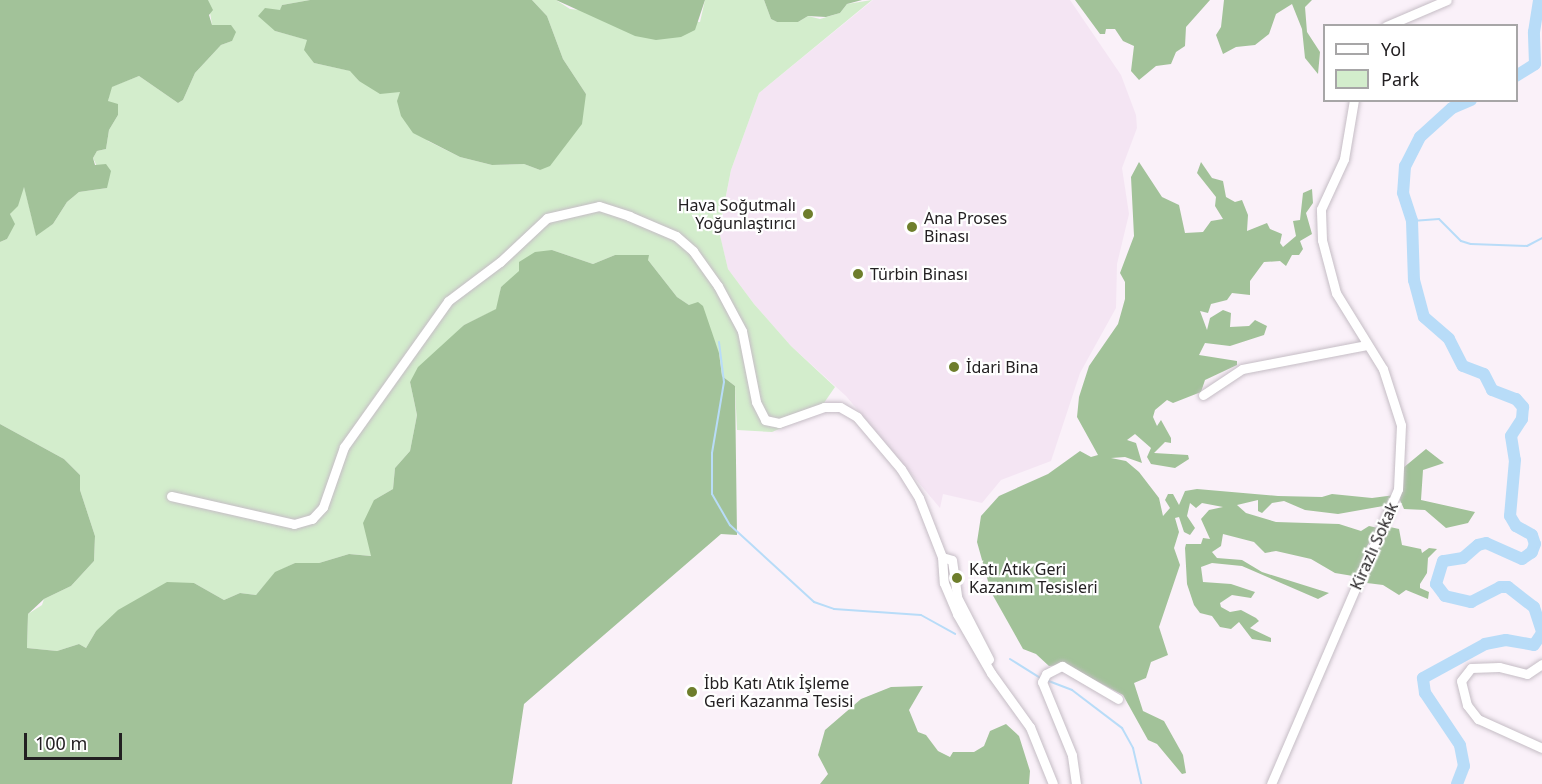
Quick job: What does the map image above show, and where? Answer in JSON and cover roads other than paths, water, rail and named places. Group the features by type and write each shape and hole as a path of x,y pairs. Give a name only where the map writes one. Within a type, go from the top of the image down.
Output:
{"street":[{"path":"1391,24 1447,0"},
{"name":"Kirazlı Sokak","path":"1271,784 1397,496 1401,425 1383,369 1336,293 1322,240 1321,209 1344,159 1354,102"},
{"path":"171,496 294,524 312,519 323,507 344,447 437,313 500,262 542,221 556,214 599,207 668,231 693,251 718,286 742,331 756,402 765,420 778,423 833,406 857,417 911,484 942,557 944,583 953,606 1033,733 1053,784"},
{"path":"1203,395 1242,369 1367,345"},
{"path":"1542,664 1527,674 1499,667 1471,668 1461,681 1467,705 1478,719 1542,748"},
{"path":"1076,784 1072,755 1042,682 1046,674 1062,666 1118,699"}],"waterway":[{"path":"1518,75 1535,64 1534,32 1539,0"},
{"path":"1466,102 1452,108 1420,137 1405,166 1403,193 1412,221 1414,280 1424,317 1449,339 1463,366 1484,374 1492,390 1516,399 1523,407 1522,419 1511,436 1515,460 1510,516 1516,526 1532,535 1535,544 1532,552 1522,559 1486,543 1478,545 1463,558 1443,561 1436,584 1445,596 1471,602 1500,587 1508,587 1534,607 1542,632"},
{"path":"1412,221 1439,219 1461,241 1471,244 1527,246 1542,238"},
{"path":"719,342 724,382 712,453 712,494 730,525 814,602 834,609 921,615 955,634"},
{"path":"1457,784 1464,766 1460,745 1425,693 1423,678 1485,644 1506,640 1534,645 1542,633"},
{"path":"1010,659 1041,678"},
{"path":"1046,680 1072,690 1122,728 1133,748 1141,784"}],"place":[{"name":"Hava Soğutmalı Yoğunlaştırıcı","path":"808,214"},
{"name":"Ana Proses Binası","path":"912,227"},
{"name":"Türbin Binası","path":"858,274"},
{"name":"İdari Bina","path":"954,367"},
{"name":"Katı Atık Geri Kazanım Tesisleri","path":"957,578"},
{"name":"İbb Katı Atık İşleme Geri Kazanma Tesisi","path":"692,692"}]}
